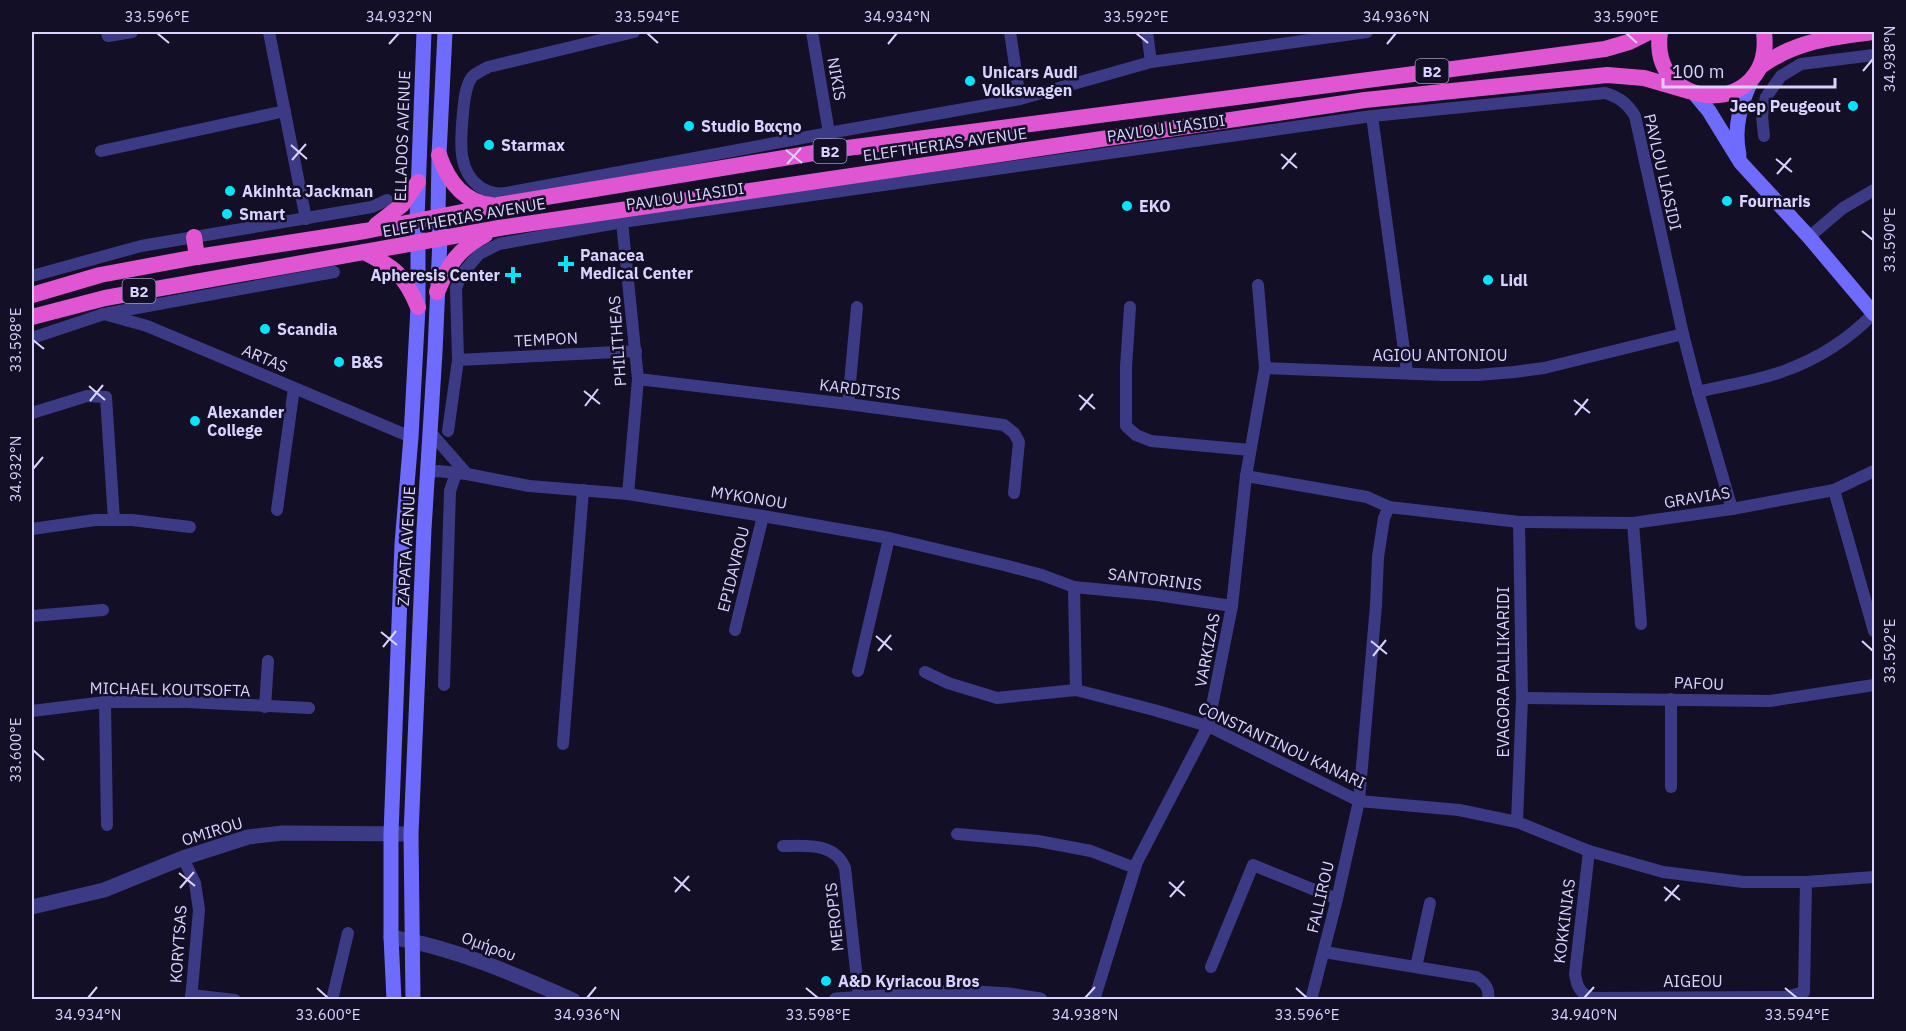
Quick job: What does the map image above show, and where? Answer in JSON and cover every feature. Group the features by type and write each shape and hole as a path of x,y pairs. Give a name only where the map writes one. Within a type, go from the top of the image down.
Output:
{"highway":[{"name":"ELEFTHERIAS AVENUE","path":"32,295 100,275 197,257 365,231 438,216 502,199 832,150 1605,49 1629,42 1649,32"},
{"path":"1660,32 1660,51 1665,67 1675,81 1691,92"},
{"path":"1757,71 1764,55 1764,32"},
{"name":"B2","path":"1691,92 1710,96 1726,94 1742,87 1778,54 1807,43 1875,32"},
{"name":"ELEFTHERIAS AVENUE","path":"32,317 105,298 499,228 1365,100 1607,75 1644,78 1691,92"},
{"path":"439,155 447,176 457,189 472,200 502,199"},
{"path":"365,231 402,205 418,182"},
{"path":"437,292 446,271 464,248 499,228"},
{"path":"194,237 197,257"},
{"path":"364,252 391,266 399,273 418,306"}],"main road":[{"name":"ELLADOS AVENUE","path":"418,242 424,32"},
{"path":"440,239 439,155 445,32"},
{"path":"1741,163 1736,143 1737,121 1743,100 1757,71"},
{"path":"1691,92 1709,111 1741,163 1809,237 1874,314"},
{"name":"ZAPATA AVENUE","path":"413,999 411,834 423,541 429,473 440,239"},
{"name":"ZAPATA AVENUE","path":"394,999 391,937 391,834 402,544 411,437 418,306 418,242"}],"street":[{"path":"108,34 132,32"},
{"path":"269,32 306,219"},
{"path":"634,32 598,36 488,67 471,78 465,100 461,143 463,161 472,181 489,192 500,194 502,199 829,133 1020,99 1151,62 1367,32"},
{"name":"NIKIS","path":"812,32 829,133"},
{"path":"1010,32 1020,99"},
{"path":"1147,32 1151,62"},
{"path":"1764,136 1762,116 1766,97 1781,76 1801,64 1875,54"},
{"name":"PAVLOU LIASIDI","path":"448,431 458,360 456,288 462,274 479,254 499,244 622,222 1100,153 1372,116 1605,93 1616,96 1628,105 1635,116 1683,334 1732,509"},
{"path":"101,151 285,111"},
{"path":"1372,116 1407,372"},
{"path":"1156,146 1172,129"},
{"path":"1083,142 1100,153"},
{"path":"1809,237 1843,208 1875,190"},
{"path":"32,276 141,246 372,207 387,200"},
{"name":"PHILITHEAS","path":"622,222 638,379 628,494"},
{"path":"32,338 104,314 334,272"},
{"name":"VARKIZAS","path":"1094,999 1135,868 1208,726 1232,606 1246,476 1265,368 1258,285"},
{"path":"848,404 856,307"},
{"path":"1130,307 1125,367 1126,426 1136,435 1152,441 1250,450"},
{"name":"ARTAS","path":"104,314 147,326 411,437"},
{"path":"1698,392 1783,371 1821,354 1853,334 1874,314"},
{"name":"AGIOU ANTONIOU","path":"1265,368 1477,375 1544,368 1683,334"},
{"name":"TEMPON","path":"458,360 636,351"},
{"name":"KARDITSIS","path":"638,379 1004,425 1014,433 1019,442 1014,493"},
{"path":"277,510 294,388"},
{"path":"32,413 87,396 106,397 114,520"},
{"path":"431,433 462,473 450,491 444,685"},
{"name":"MYKONOU","path":"429,473 438,471 462,473 529,486 628,494 889,538 1042,575 1074,587"},
{"name":"GRAVIAS","path":"1246,476 1367,497 1389,507 1519,522 1633,523 1732,509 1834,490 1875,471"},
{"path":"563,744 583,490"},
{"path":"1834,490 1871,605 1875,631"},
{"path":"1359,801 1378,557 1384,518 1389,507"},
{"name":"EPIDAVROU","path":"735,630 763,516"},
{"path":"32,529 95,520 132,520 190,527"},
{"name":"EVAGORA PALLIKARIDI","path":"1517,822 1522,698 1519,522"},
{"path":"1633,523 1641,624"},
{"path":"858,671 889,538"},
{"path":"1074,587 1076,690"},
{"name":"SANTORINIS","path":"1074,587 1157,595 1232,606"},
{"path":"32,616 103,610"},
{"path":"266,707 268,661"},
{"name":"CONSTANTINOU KANARI","path":"925,672 948,683 997,698 1076,690 1208,726 1359,801 1459,810 1517,822 1589,851 1663,872 1743,882 1806,882 1875,877"},
{"name":"PAFOU","path":"1522,698 1770,702 1875,684"},
{"path":"1671,699 1671,787"},
{"path":"105,702 107,825"},
{"name":"MICHAEL KOUTSOFTA","path":"32,711 105,702 188,702 309,708"},
{"name":"FALLIROU","path":"1311,999 1359,801"},
{"name":"OMIROU","path":"32,907 104,890 183,858 237,840 269,834 411,834"},
{"path":"957,834 1038,841 1091,851 1135,868"},
{"name":"MEROPIS","path":"783,846 817,846 828,850 842,860 845,868 859,998"},
{"name":"KOKKINIAS","path":"1582,994 1575,974 1589,851"},
{"name":"KORYTSAS","path":"183,858 195,883 199,910 191,997"},
{"path":"1211,967 1253,865 1337,899"},
{"name":"AIGEOU","path":"1582,994 1592,998 1786,997 1804,992 1806,882"},
{"path":"1416,967 1430,903"},
{"path":"332,999 348,933"},
{"name":"Ομήρου","path":"391,937 413,940 489,963 573,999"},
{"path":"1324,952 1476,977 1486,983 1488,999"},
{"path":"836,999 961,992 1040,999"},
{"path":"191,997 235,999"}],"place":[{"name":"Unicars Audi Volkswagen","path":"970,81"},
{"name":"Jeep Peugeout","path":"1853,106"},
{"name":"Studio Βαςηο","path":"689,126"},
{"name":"Starmax","path":"489,145"},
{"name":"Αkinhta Jackman","path":"230,191"},
{"name":"Fournaris","path":"1727,201"},
{"name":"EKO","path":"1127,206"},
{"name":"Smart","path":"227,214"},
{"name":"Panacea Medical Center","path":"566,264"},
{"name":"Apheresis Center","path":"513,275"},
{"name":"Lidl","path":"1488,280"},
{"name":"Scandia","path":"265,329"},
{"name":"B&S","path":"339,362"},
{"name":"Alexander College","path":"195,421"},
{"name":"A&D Kyriacou Bros","path":"826,981"}]}
